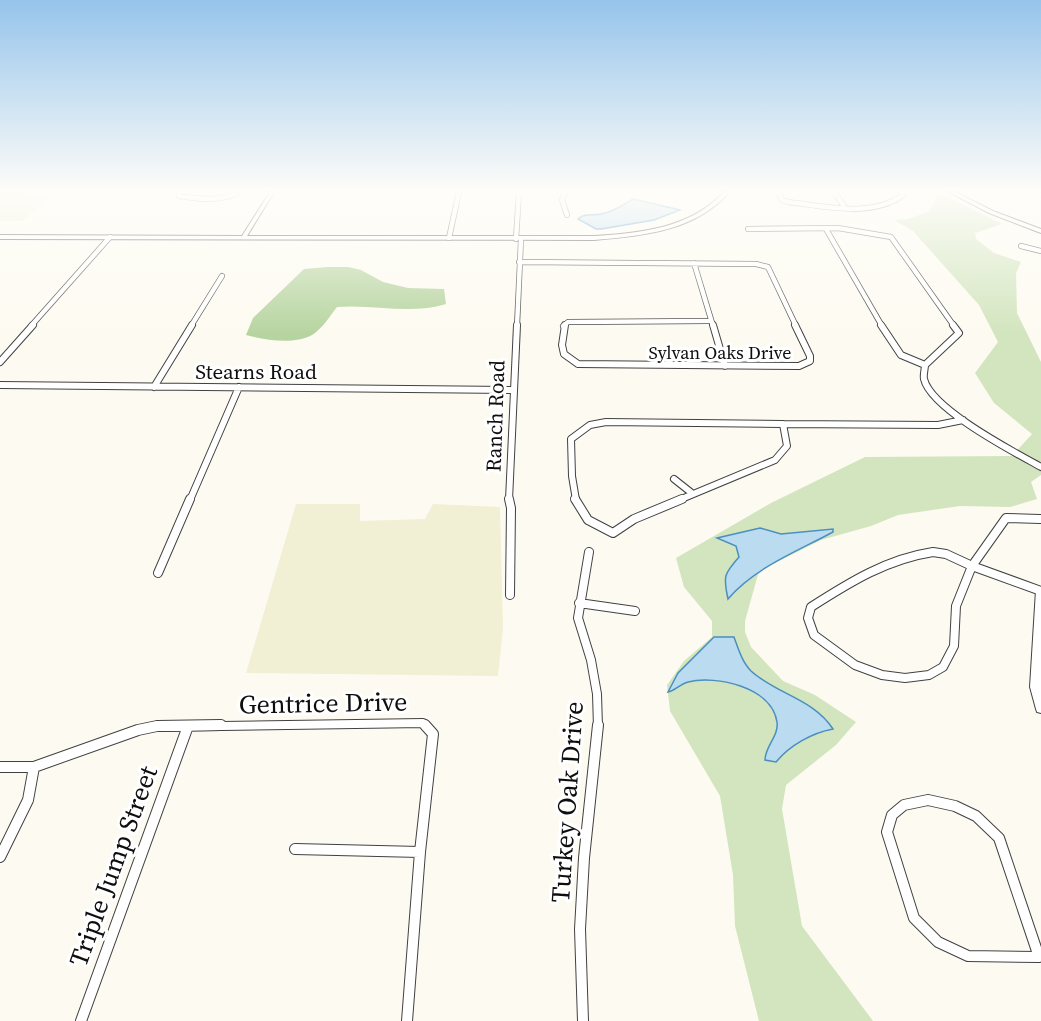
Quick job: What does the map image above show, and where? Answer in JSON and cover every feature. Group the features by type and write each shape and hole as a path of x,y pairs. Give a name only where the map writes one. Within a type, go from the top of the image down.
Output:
{"street":[{"path":"0,362 108,240"},
{"name":"Ranch Road","path":"510,595 511,514 509,501 518,240"},
{"path":"832,240 893,346 901,355 925,365"},
{"path":"893,240 959,333 925,365 924,378 930,390 963,420 1004,447 1041,466"},
{"path":"1021,246 1041,251"},
{"name":"Sylvan Oaks Drive","path":"519,262 756,264 768,267 810,356 810,361 799,366 578,364 563,355 563,326 568,322 709,321"},
{"path":"694,263 709,321 725,366"},
{"path":"154,387 222,276"},
{"name":"Stearns Road","path":"0,385 512,390"},
{"path":"158,573 239,387"},
{"path":"783,423 788,436 787,446 775,460 634,519 610,534 592,525 581,514 575,502 571,439 590,425 606,422 783,423 938,425 963,420"},
{"path":"674,479 693,495"},
{"path":"1040,519 1006,518 972,566 956,606 954,646 943,667 929,675 905,678 882,675 855,665 814,635 808,618 811,607 864,572 916,553 945,554 972,566 1041,591 1035,675 1035,687 1041,709"},
{"name":"Turkey Oak Drive","path":"583,1021 580,929 584,858 598,734 597,694 591,660 578,618 589,552"},
{"path":"579,603 635,611"},
{"name":"Gentrice Drive","path":"0,767 34,767 138,730 157,726 423,723 433,734 420,852 407,1021"},
{"name":"Triple Jump Street","path":"81,1021 188,726"},
{"path":"0,857 28,800 34,767"},
{"path":"928,800 955,806 975,816 999,838 1040,960 968,956 938,942 914,918 887,832 892,815 904,805 928,800"},
{"path":"295,849 420,852"}],"shaded area":[{"path":"296,504 360,504 360,521 425,519 433,504 500,507 503,628 498,676 246,673"}],"green space":[{"path":"921,240 977,240 994,253 1021,262 1016,273 1017,313 1041,362 1041,475 1031,482 1037,499 1010,507 960,506 898,515 871,526 821,540 759,571 745,621 745,632 751,647 783,681 815,695 856,722 836,745 786,785 782,809 802,926 873,1021 759,1021 735,926 733,875 720,796 670,711 667,685 684,661 712,637 712,621 684,587 676,558 771,503 865,457 1012,456 1032,434 994,403 975,373 998,342 979,305"},
{"path":"348,267 361,270 383,282 408,288 444,289 446,304 419,309 337,307 319,329 305,338 279,341 246,335 253,318 304,269"}],"water":[{"path":"760,528 781,534 833,529 833,532 763,569 728,599 726,576 739,557 736,546 717,538"},
{"path":"714,637 734,637 751,671 816,711 833,729 817,733 802,741 776,762 765,760 776,732 777,722 773,710 754,692 727,682 700,680 685,683 668,692 678,673"}]}
